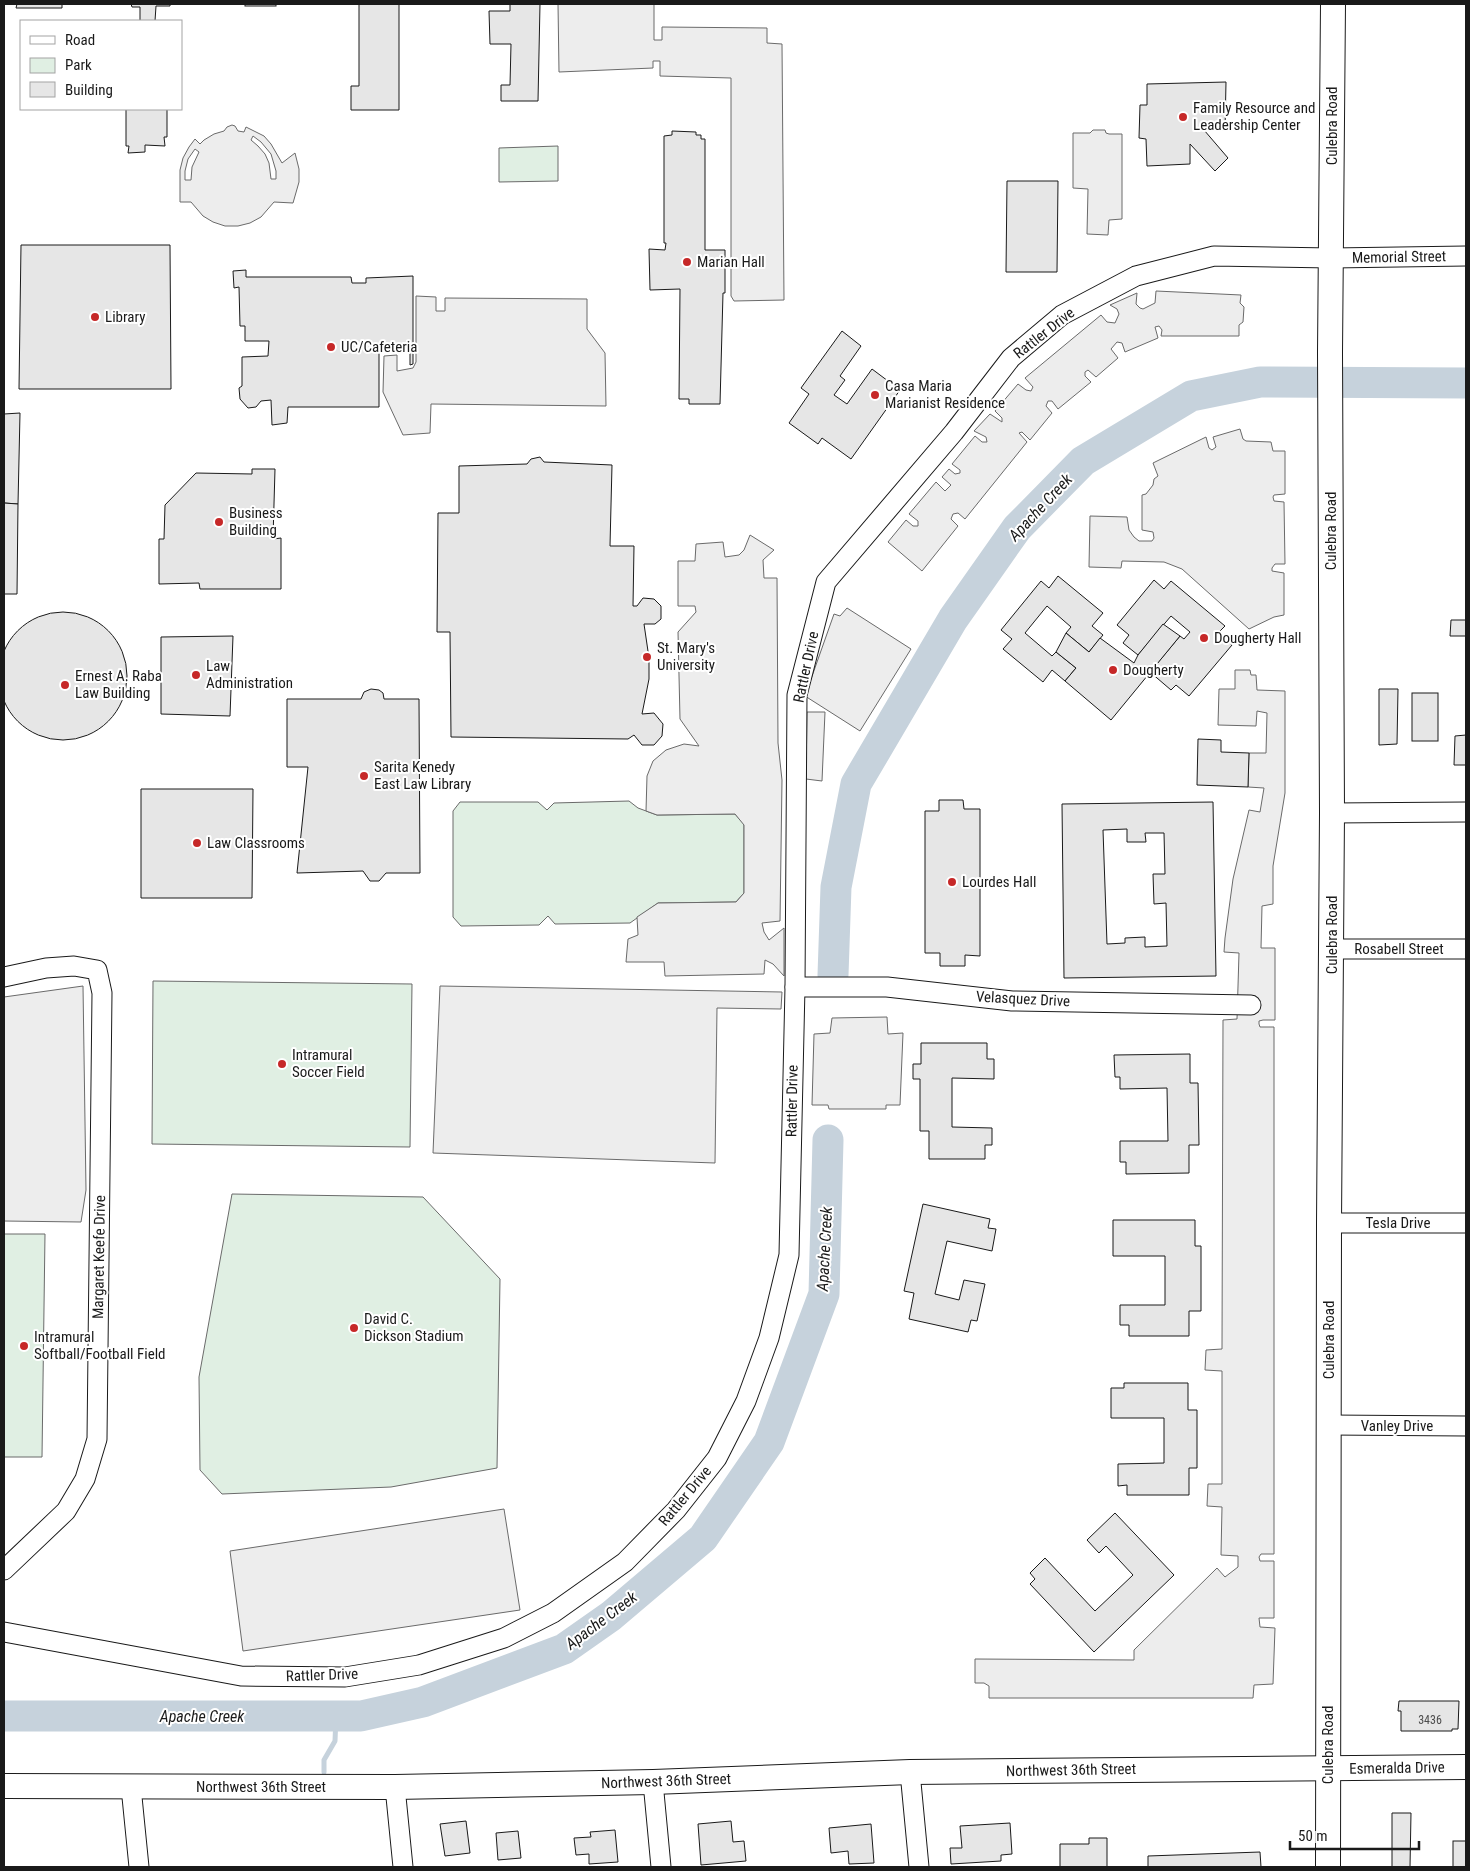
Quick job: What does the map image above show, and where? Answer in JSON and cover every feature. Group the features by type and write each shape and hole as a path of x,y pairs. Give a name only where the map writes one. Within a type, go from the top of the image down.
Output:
{"main road":[{"name":"Culebra Road","path":"1328,1867 1328,1425 1332,949 1330,353 1333,4"},
{"name":"Esmeralda Drive","path":"1328,1769 1466,1767"},
{"name":"Northwest 36th Street","path":"4,1786 396,1787 652,1782 910,1772 1328,1769"}],"street":[{"name":"Rattler Drive","path":"4,1632 241,1676 345,1677 419,1665 504,1638 553,1613 625,1562 676,1510 717,1458 746,1401 770,1338 788,1255 795,987 797,695 826,582 954,432 1011,358 1062,315 1136,276 1214,256 1332,258"},
{"name":"Memorial Street","path":"1332,258 1466,256"},
{"path":"1332,813 1466,812"},
{"name":"Rosabell Street","path":"1332,949 1466,949"},
{"name":"Margaret Keefe Drive","path":"4,977 46,968 74,966 97,970 102,993 97,1439 85,1479 66,1511 4,1570"},
{"name":"Velasquez Drive","path":"795,987 888,987 1012,1001 1251,1005"},
{"name":"Tesla Drive","path":"1329,1223 1466,1223"},
{"name":"Vanley Drive","path":"1328,1425 1466,1426"},
{"path":"910,1772 919,1867"},
{"path":"652,1782 661,1867"},
{"path":"131,1786 139,1867"},
{"path":"396,1787 403,1867"}],"green space":[{"path":"558,146 558,181 499,182 499,148"},
{"path":"629,801 638,808 657,815 735,814 744,824 744,893 736,902 658,903 630,923 555,924 548,916 539,925 461,926 453,917 453,811 460,802 538,802 547,810 554,803"},
{"name":"Intramural Soccer Field","path":"153,981 412,984 410,1147 152,1144"},
{"name":"David C. Dickson Stadium","path":"232,1194 423,1197 500,1279 497,1468 391,1487 222,1494 200,1470 199,1377"},
{"name":"Intramural Softball/Football Field","path":"4,1234 45,1234 42,1457 4,1457"}],"shaded area":[{"path":"558,4 654,4 654,40 662,40 662,27 767,28 767,43 782,44 784,300 734,301 731,296 731,78 660,76 660,61 653,61 653,68 559,72"},
{"path":"232,125 238,131 244,132 246,127 264,136 282,163 295,153 299,169 299,182 293,203 274,202 261,217 250,223 238,226 225,226 203,216 191,202 180,202 180,170 183,158 189,147 195,139 200,144 214,134 224,131","holes":["253,136 271,154 276,171 276,179 271,179 269,163 265,154 251,140","195,149 199,152 192,167 191,180 185,180 188,159"]},
{"path":"1093,130 1105,130 1109,134 1122,134 1122,219 1109,220 1108,235 1087,234 1088,189 1073,188 1073,133 1090,133"},
{"path":"1156,291 1241,295 1240,303 1244,307 1243,322 1239,325 1239,336 1161,336 1162,330 1159,326 1155,327 1158,338 1125,352 1122,343 1117,342 1111,349 1118,358 1096,377 1088,370 1085,372 1085,376 1091,382 1058,409 1052,401 1048,401 1046,406 1052,413 1030,440 1022,432 1019,433 1027,442 965,519 958,513 953,514 951,519 958,526 922,571 888,542 906,520 913,526 918,526 918,521 909,514 936,482 945,491 951,485 942,477 949,469 955,474 960,473 960,470 952,464 975,436 982,442 987,442 986,437 974,431 990,414 1002,422 1002,418 995,411 1018,384 1031,391 1033,387 1025,378 1101,315 1107,322 1115,323 1119,314 1117,309 1110,305 1137,293 1136,304 1143,309 1155,303"},
{"path":"416,296 436,297 436,311 445,311 445,298 587,299 587,329 605,353 606,406 431,404 430,433 403,435 383,392 384,356 397,355 397,371 413,368 416,362"},
{"path":"1240,429 1243,439 1246,441 1271,442 1273,451 1285,451 1285,494 1274,495 1273,497 1274,501 1284,502 1285,564 1275,564 1272,568 1272,571 1284,573 1284,615 1274,617 1249,629 1182,569 1164,562 1122,561 1121,568 1089,567 1090,516 1127,517 1129,530 1134,537 1139,541 1152,541 1154,538 1153,532 1142,530 1142,495 1146,494 1153,485 1154,479 1158,476 1153,463 1206,437 1209,448 1212,450 1216,447 1213,437"},
{"path":"750,535 774,550 763,560 764,578 777,578 778,743 782,780 780,921 762,923 764,932 769,940 784,928 784,976 773,964 765,960 764,974 665,976 664,962 626,962 628,939 638,935 637,917 658,903 736,902 744,893 744,825 735,814 657,815 646,811 647,776 653,761 666,750 684,744 699,746 680,719 678,632 696,612 695,606 678,606 678,561 695,561 696,544 723,542 725,557 739,555 744,550"},
{"path":"847,608 911,649 860,731 805,696 834,614 840,616"},
{"path":"1235,670 1250,670 1251,675 1256,675 1257,690 1285,691 1285,793 1273,866 1273,904 1262,906 1261,948 1275,948 1275,1020 1259,1021 1260,1027 1274,1027 1274,1554 1261,1554 1259,1557 1260,1561 1274,1561 1274,1618 1259,1618 1260,1627 1275,1628 1273,1684 1254,1685 1253,1698 989,1698 989,1686 984,1683 975,1683 975,1659 1134,1660 1134,1650 1217,1568 1225,1577 1238,1567 1238,1556 1221,1555 1222,1507 1207,1506 1208,1484 1222,1484 1222,1371 1205,1370 1206,1350 1222,1349 1223,1020 1237,1019 1239,953 1224,952 1225,938 1233,879 1249,810 1260,812 1264,788 1248,787 1249,753 1266,753 1267,713 1257,711 1256,726 1218,725 1219,689 1235,689"},
{"path":"807,712 825,712 822,781 806,779"},
{"path":"83,986 86,1190 81,1222 4,1221 4,997"},
{"path":"440,986 782,992 781,1009 717,1008 715,1163 433,1153"},
{"path":"887,1017 888,1034 903,1033 900,1105 886,1105 886,1109 829,1109 828,1105 812,1105 814,1034 830,1033 832,1018"},
{"path":"504,1509 520,1610 243,1651 230,1551"}],"building":[{"path":"17,4 62,4 62,8 16,8"},
{"path":"131,4 170,4 170,6 156,6 155,20 140,20 140,7 132,7"},
{"path":"245,4 276,4 276,6 245,6"},
{"path":"359,4 399,4 399,110 351,110 351,86 359,86"},
{"path":"510,4 540,4 538,101 501,101 501,85 510,85 511,44 490,44 489,11 510,11"},
{"name":"Family Resource and Leadership Center","path":"1226,82 1225,130 1204,130 1228,158 1215,171 1190,144 1190,164 1147,166 1146,139 1139,138 1140,105 1147,105 1147,84"},
{"path":"126,110 167,110 165,146 145,145 145,152 128,153 129,146 126,146"},
{"name":"Marian Hall","path":"672,131 696,132 696,135 701,135 701,139 705,139 705,250 725,250 720,404 689,404 689,399 679,399 680,289 650,290 649,249 665,250 666,243 664,243 664,136 672,135"},
{"path":"1007,181 1058,181 1057,272 1006,272"},
{"name":"Library","path":"21,245 170,245 171,389 19,389"},
{"name":"UC/Cafeteria","path":"246,270 246,277 351,277 352,283 366,283 366,278 413,276 413,364 410,365 410,347 379,348 379,407 288,407 287,423 272,425 271,400 261,401 256,407 248,408 240,399 239,388 242,386 242,357 268,356 269,341 245,341 245,326 240,326 239,287 234,288 233,271"},
{"name":"Casa Maria Marianist Residence","path":"842,331 861,346 840,376 845,380 834,395 847,404 872,369 900,390 851,459 822,438 818,444 789,423 809,394 801,388"},
{"path":"20,413 18,504 4,503 4,414"},
{"path":"540,457 544,462 612,465 610,546 634,546 633,606 637,606 643,598 654,599 661,606 661,619 655,624 644,624 649,658 649,679 642,714 654,713 663,724 662,736 654,745 642,745 634,735 628,739 451,737 450,632 437,632 438,513 459,513 459,466 527,464 531,459"},
{"name":"Business Building","path":"252,469 275,469 273,539 281,538 281,589 200,589 199,583 159,584 159,539 164,539 165,505 196,473 252,474"},
{"path":"4,503 18,504 17,594 4,594"},
{"path":"1058,576 1103,613 1092,626 1103,635 1089,652 1066,633 1071,627 1047,606 1025,633 1052,656 1056,652 1076,668 1065,681 1052,670 1043,682 1003,649 1012,639 1001,630 1041,581 1049,588"},
{"name":"Dougherty Hall","path":"1154,580 1164,589 1171,581 1225,626 1218,633 1232,645 1189,696 1176,685 1171,690 1150,672 1180,636 1184,639 1190,632 1171,616 1138,655 1123,643 1129,635 1117,625"},
{"name":"Ernest A. Raba Law Building","path":"63,612 76,613 88,617 108,631 122,651 126,663 126,689 122,701 108,721 88,735 76,739 63,740 50,739 38,735 18,721 4,701 0,689 -1,676 0,663 4,651 18,631 38,617 50,613"},
{"path":"1451,620 1466,620 1466,636 1450,636"},
{"name":"Dougherty","path":"1163,624 1180,636 1111,720 1065,681 1076,668 1056,652 1066,633 1089,652 1100,638 1134,663 1138,655"},
{"name":"Law Administration","path":"233,636 230,716 161,714 161,637"},
{"name":"Sarita Kenedy East Law Library","path":"371,689 379,690 383,693 384,699 419,699 420,873 386,873 379,881 370,881 363,871 297,873 308,767 287,767 287,699 361,699 364,692"},
{"path":"1379,689 1398,689 1397,744 1379,745"},
{"path":"1412,693 1438,693 1438,741 1412,741"},
{"path":"1466,735 1466,765 1454,765 1455,736"},
{"path":"1198,739 1221,740 1221,752 1249,753 1248,787 1197,785"},
{"name":"Law Classrooms","path":"141,789 253,789 252,898 141,898"},
{"name":"Lourdes Hall","path":"939,800 963,800 964,809 980,809 980,956 965,955 965,966 940,966 940,953 925,953 925,811 939,811"},
{"path":"1213,802 1216,976 1064,978 1062,804","holes":["1127,829 1127,842 1146,842 1145,833 1164,833 1165,874 1153,874 1154,904 1166,903 1167,946 1145,947 1145,937 1125,938 1125,943 1107,944 1103,830"]},
{"path":"921,1043 987,1043 987,1059 994,1059 994,1079 952,1078 952,1127 992,1128 992,1145 985,1145 985,1159 929,1159 929,1131 920,1131 920,1079 913,1079 913,1064 921,1064"},
{"path":"1190,1054 1190,1083 1198,1083 1199,1145 1189,1145 1189,1173 1126,1174 1126,1162 1120,1162 1120,1141 1168,1141 1167,1088 1120,1089 1120,1077 1115,1077 1114,1055"},
{"path":"923,1204 990,1219 988,1228 996,1229 992,1251 947,1241 935,1294 959,1300 964,1280 985,1284 977,1321 971,1320 968,1332 909,1319 914,1293 904,1291"},
{"path":"1113,1220 1195,1220 1195,1246 1201,1246 1201,1311 1189,1311 1189,1336 1129,1336 1129,1325 1120,1325 1120,1305 1165,1305 1165,1256 1113,1256"},
{"path":"1124,1383 1188,1383 1188,1410 1197,1410 1197,1468 1189,1468 1189,1495 1127,1495 1127,1485 1118,1486 1118,1464 1164,1463 1164,1418 1111,1418 1111,1388 1124,1388"},
{"path":"1115,1513 1174,1575 1094,1652 1030,1584 1035,1579 1030,1573 1045,1558 1095,1611 1133,1575 1106,1546 1099,1553 1087,1540"},
{"path":"1399,1701 1459,1701 1458,1729 1452,1729 1452,1731 1401,1731 1401,1711 1398,1711"},
{"path":"1392,1813 1411,1813 1410,1867 1392,1867"},
{"path":"466,1821 470,1853 445,1856 440,1824"},
{"path":"731,1821 733,1842 744,1841 746,1861 701,1865 698,1824"},
{"path":"1010,1823 1012,1854 1001,1855 1001,1861 951,1864 950,1848 962,1848 960,1826"},
{"path":"871,1824 874,1863 849,1864 848,1851 831,1853 829,1828"},
{"path":"615,1830 618,1862 589,1864 589,1854 576,1855 574,1838 591,1837 590,1832"},
{"path":"518,1831 521,1858 498,1860 496,1833"},
{"path":"1089,1838 1107,1838 1107,1867 1060,1867 1060,1844 1089,1844"},
{"path":"1453,1841 1466,1841 1466,1867 1453,1867"},
{"path":"1260,1852 1261,1867 1148,1867 1148,1856"}],"waterway":[{"name":"Apache Creek","path":"833,975 836,887 856,784 953,619 1017,528 1083,461 1191,396 1260,382 1466,383"},
{"name":"Apache Creek","path":"4,1716 361,1716 423,1702 564,1649 611,1616 703,1538 769,1442 824,1294 828,1140"},
{"path":"324,1772 324,1760 335,1741 336,1716"}],"place":[{"name":"Family Resource and Leadership Center","path":"1183,117"},
{"name":"Marian Hall","path":"687,262"},
{"name":"Library","path":"95,317"},
{"name":"UC/Cafeteria","path":"331,347"},
{"name":"Casa Maria Marianist Residence","path":"875,395"},
{"name":"Business Building","path":"219,522"},
{"name":"Dougherty Hall","path":"1204,638"},
{"name":"St. Mary's University","path":"647,657"},
{"name":"Dougherty","path":"1113,670"},
{"name":"Law Administration","path":"196,675"},
{"name":"Ernest A. Raba Law Building","path":"65,685"},
{"name":"Sarita Kenedy East Law Library","path":"364,776"},
{"name":"Law Classrooms","path":"197,843"},
{"name":"Lourdes Hall","path":"952,882"},
{"name":"Intramural Soccer Field","path":"282,1064"},
{"name":"David C. Dickson Stadium","path":"354,1328"},
{"name":"Intramural Softball/Football Field","path":"24,1346"}]}
